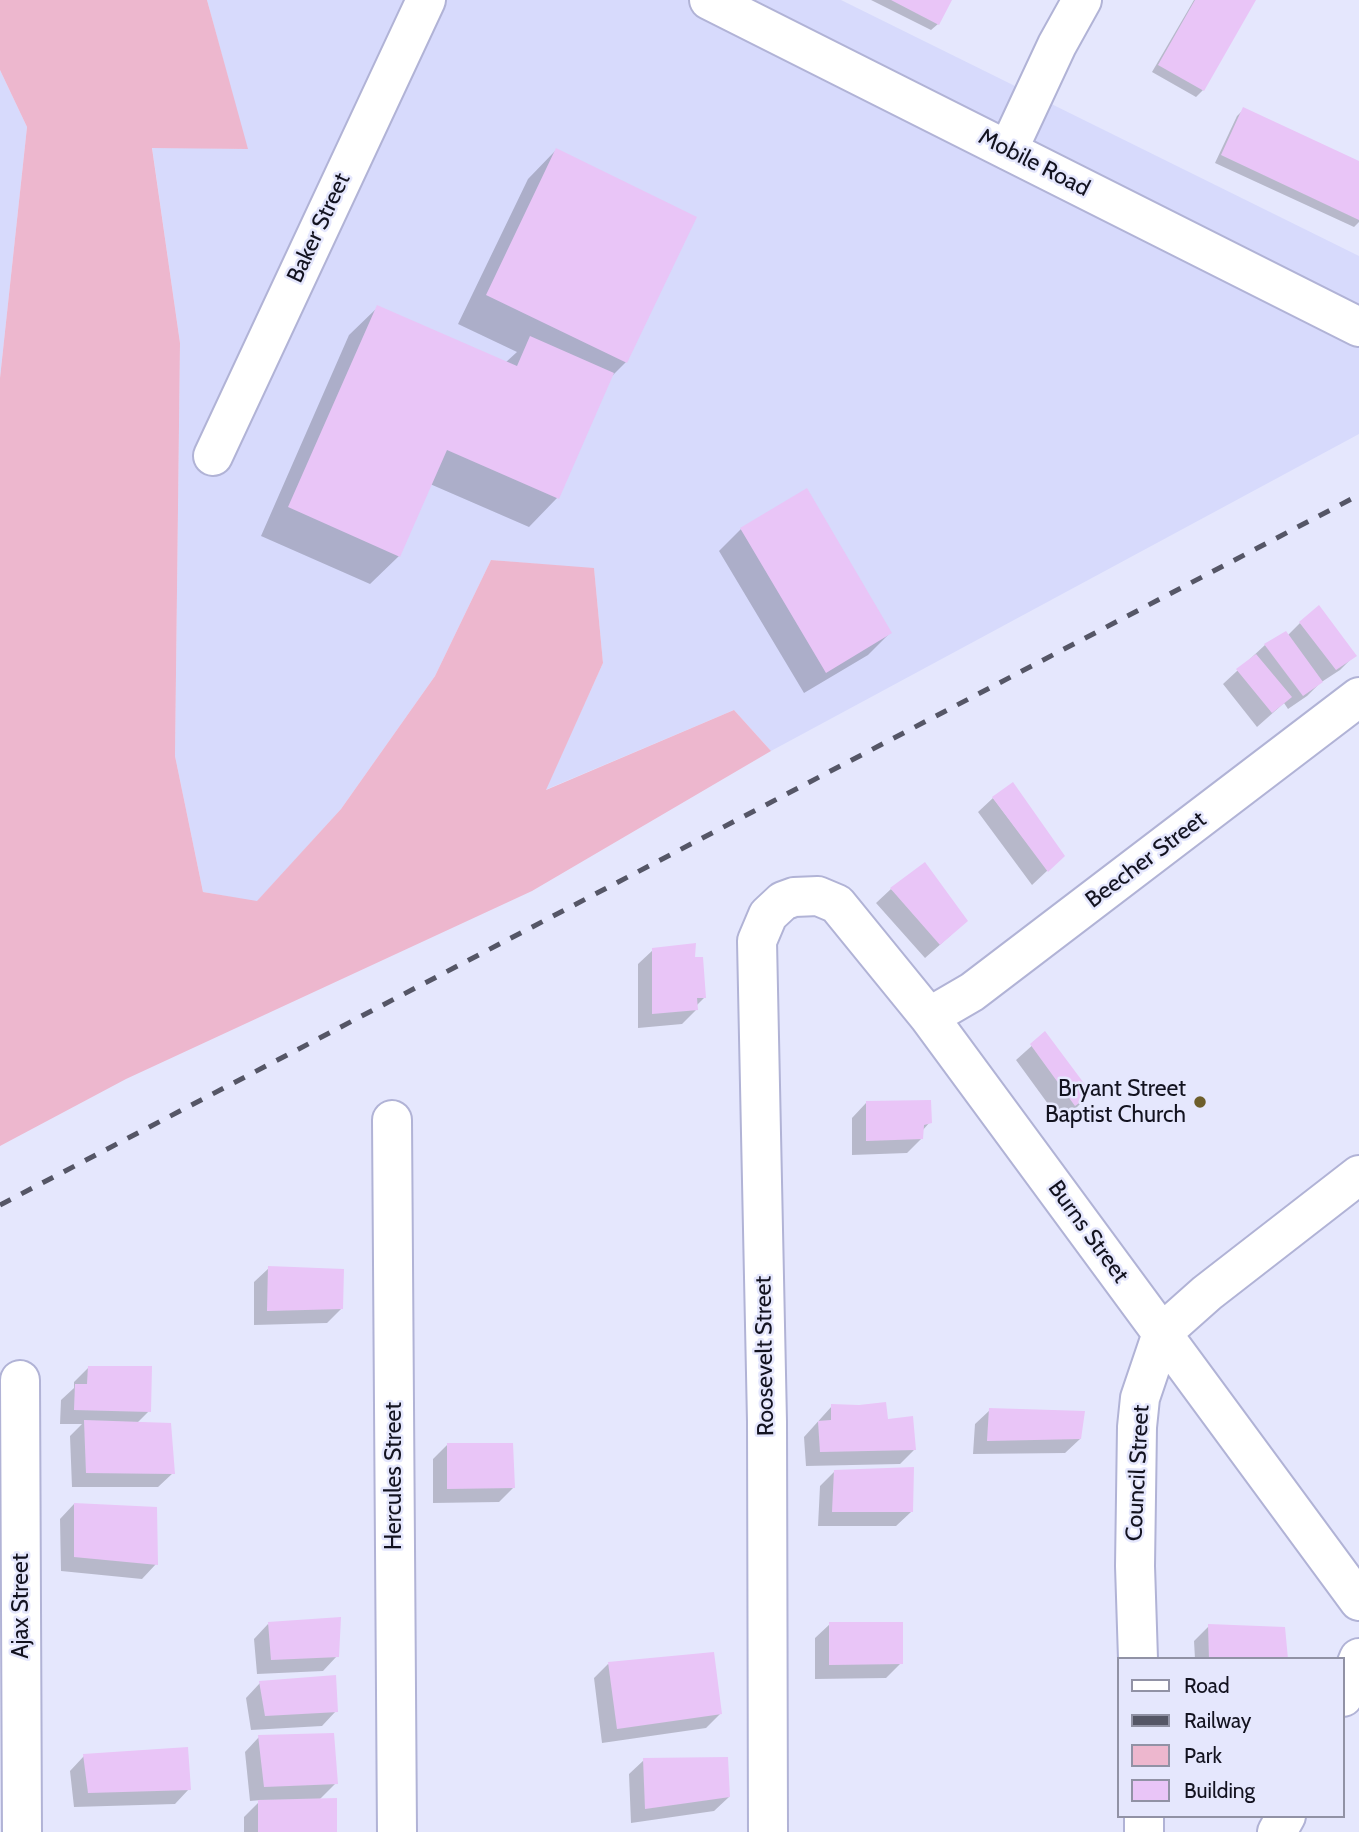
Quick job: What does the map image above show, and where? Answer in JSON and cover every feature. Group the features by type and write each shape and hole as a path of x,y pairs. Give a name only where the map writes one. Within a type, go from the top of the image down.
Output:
{"street":[{"name":"Baker Street","path":"213,456 426,0"},
{"name":"Mobile Road","path":"709,0 1359,327"},
{"path":"1008,150 1082,0"},
{"name":"Beecher Street","path":"929,1017 972,992 1359,697"},
{"name":"Burns Street","path":"794,897 818,896 837,904 929,1017 1359,1601"},
{"name":"Roosevelt Street","path":"768,1832 766,1421 757,941 768,915 783,901 794,897"},
{"name":"Hercules Street","path":"391,1120 397,1832"},
{"name":"Council Street","path":"1138,1657 1135,1566 1137,1427 1140,1398 1163,1334 1207,1293 1359,1175"},
{"name":"Ajax Street","path":"20,1380 22,1832"},
{"path":"1345,1692 1359,1658"}],"shaded area":[{"path":"207,0 841,0 1359,256 1359,434 771,751 734,710 545,790 603,663 594,569 491,560 435,676 341,809 257,902 203,892 175,756 180,343 152,147 247,149"},
{"path":"0,70 27,127 0,378"}],"green space":[{"path":"0,0 207,0 248,149 152,148 180,343 175,756 203,892 257,901 341,809 435,676 491,560 594,568 603,663 546,790 734,710 771,751 532,891 126,1079 0,1146 0,378 27,127 0,70"}],"building":[{"path":"891,0 952,0 939,25"},
{"path":"1195,0 1256,0 1204,91 1158,65"},
{"path":"1243,107 1359,161 1359,220 1221,155"},
{"path":"556,148 697,217 627,363 486,295"},
{"path":"377,305 517,366 530,336 614,373 559,499 447,450 400,557 288,507"},
{"path":"807,488 892,633 826,673 740,528"},
{"path":"1319,605 1357,656 1336,670 1299,622"},
{"path":"1286,631 1323,682 1303,696 1264,644"},
{"path":"1256,654 1292,697 1272,713 1236,669"},
{"path":"1013,782 1065,856 1048,872 992,797"},
{"path":"925,862 968,921 940,945 890,888"},
{"path":"696,943 695,957 703,957 706,998 697,998 698,1010 652,1014 652,948"},
{"path":"1045,1031 1092,1094 1075,1106 1030,1044"},
{"path":"931,1100 932,1123 924,1125 923,1139 866,1141 866,1101"},
{"path":"268,1266 344,1269 343,1309 267,1311"},
{"path":"88,1366 152,1366 151,1412 74,1410 75,1384 87,1384"},
{"path":"886,1402 888,1419 913,1416 916,1450 820,1452 818,1421 831,1420 831,1404"},
{"path":"989,1408 1085,1411 1081,1439 987,1441"},
{"path":"84,1420 171,1423 175,1474 86,1473"},
{"path":"447,1443 513,1443 515,1488 447,1489"},
{"path":"914,1467 913,1512 832,1512 834,1470"},
{"path":"74,1503 157,1507 158,1565 74,1557"},
{"path":"341,1617 339,1657 271,1660 268,1622"},
{"path":"829,1622 903,1622 903,1664 829,1665"},
{"path":"1208,1624 1285,1627 1288,1657 1209,1657"},
{"path":"714,1652 722,1714 617,1729 608,1662"},
{"path":"336,1675 338,1712 265,1716 259,1681"},
{"path":"334,1733 338,1784 264,1787 258,1735"},
{"path":"188,1747 191,1790 88,1793 83,1754"},
{"path":"728,1757 730,1797 645,1809 643,1758"},
{"path":"337,1798 337,1832 258,1832 258,1800"}],"railway":[{"path":"0,1205 1359,495"}],"place":[{"name":"Bryant Street Baptist Church","path":"1200,1102"}]}
